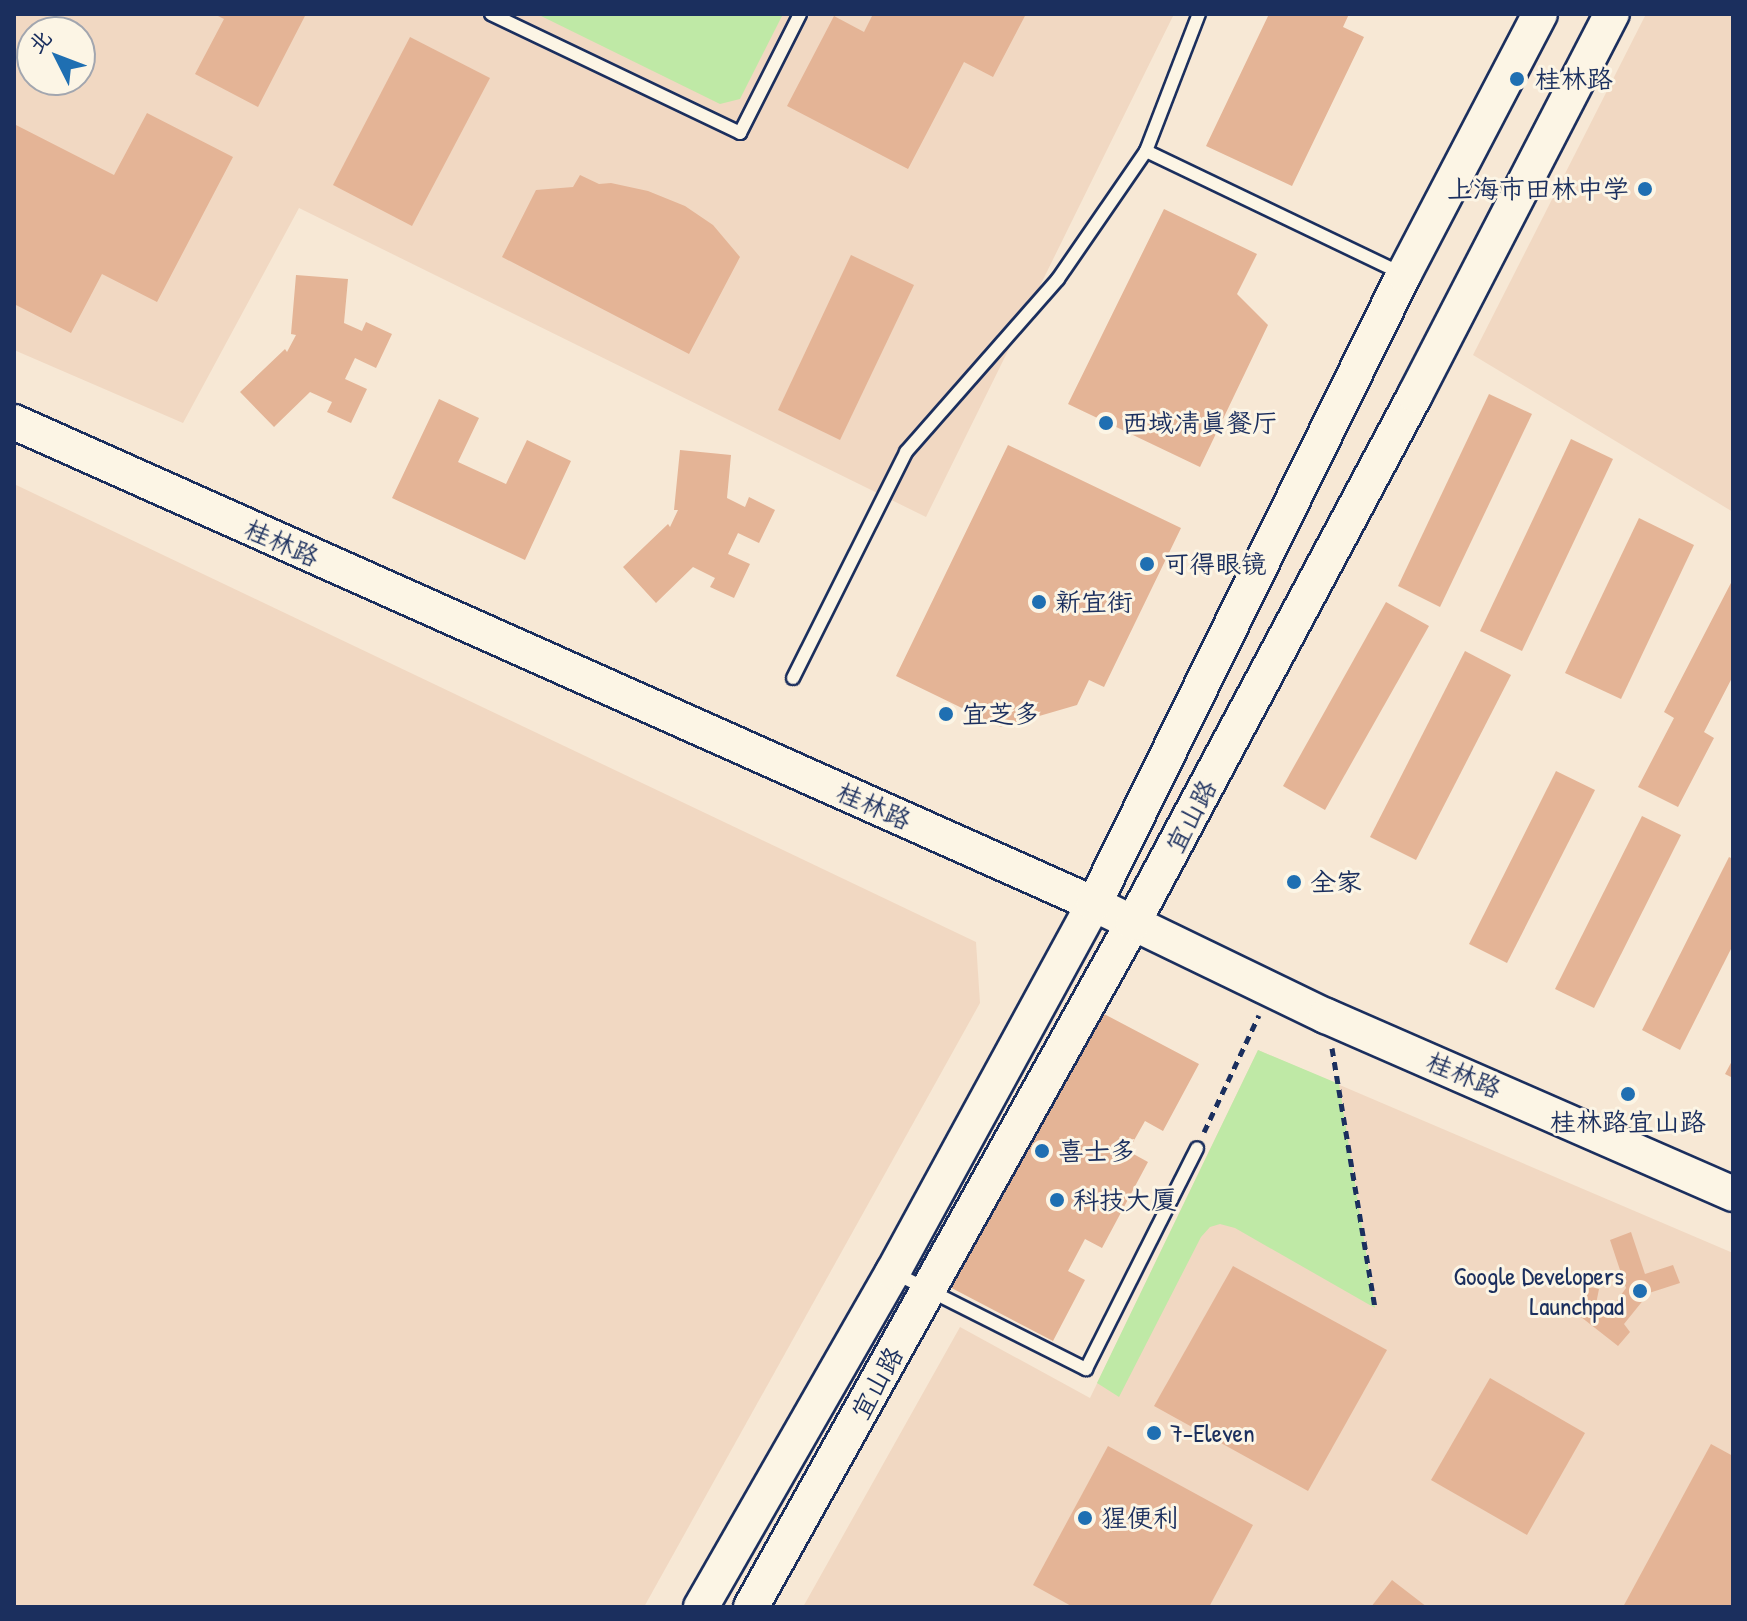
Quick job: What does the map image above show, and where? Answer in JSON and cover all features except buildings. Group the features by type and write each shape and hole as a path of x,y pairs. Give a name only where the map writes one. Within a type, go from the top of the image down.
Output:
{"main road":[{"name":"宜山路","path":"701,1607 893,1272 1094,904 1404,274 1540,14"},
{"name":"宜山路","path":"751,1607 1133,923 1415,395 1612,14"},
{"name":"桂林路","path":"14,422 1094,904 1326,1016 1733,1194"}],"lane":[{"path":"491,14 740,133 800,14"},
{"path":"793,678 906,452 1058,279 1146,151 1199,14"},
{"path":"1146,151 1404,274"},
{"path":"893,1272 1086,1369 1197,1148"}],"path":[{"path":"1197,1148 1271,990"},
{"path":"1326,1016 1375,1308"}],"shaded area":[{"path":"14,14 1174,14 926,517 299,208 183,423 14,350"},
{"name":"上海市田林中学","path":"1646,14 1733,14 1733,512 1473,355"},
{"path":"14,484 976,942 980,1003 644,1607 14,1607"},
{"path":"1258,1050 1733,1253 1733,1607 803,1607 960,1327 1090,1398"}],"green space":[{"path":"537,14 783,14 740,99 720,104"},
{"path":"1258,1050 1339,1084 1375,1308 1235,1228 1220,1224 1210,1227 1201,1237 1119,1397 1097,1383"}],"place":[{"name":"桂林路","path":"1517,79"},
{"name":"上海市田林中学","path":"1645,189"},
{"name":"西域凊真餐厅","path":"1106,423"},
{"name":"可得眼镜","path":"1147,564"},
{"name":"新宜街","path":"1039,602"},
{"name":"宜芝多","path":"946,714"},
{"name":"全家","path":"1294,882"},
{"name":"桂林路宜山路","path":"1628,1094"},
{"name":"喜士多","path":"1042,1151"},
{"name":"科技大厦","path":"1057,1200"},
{"name":"Google Developers Launchpad","path":"1640,1291"},
{"name":"7-Eleven","path":"1154,1433"},
{"name":"猩便利","path":"1085,1518"}]}
